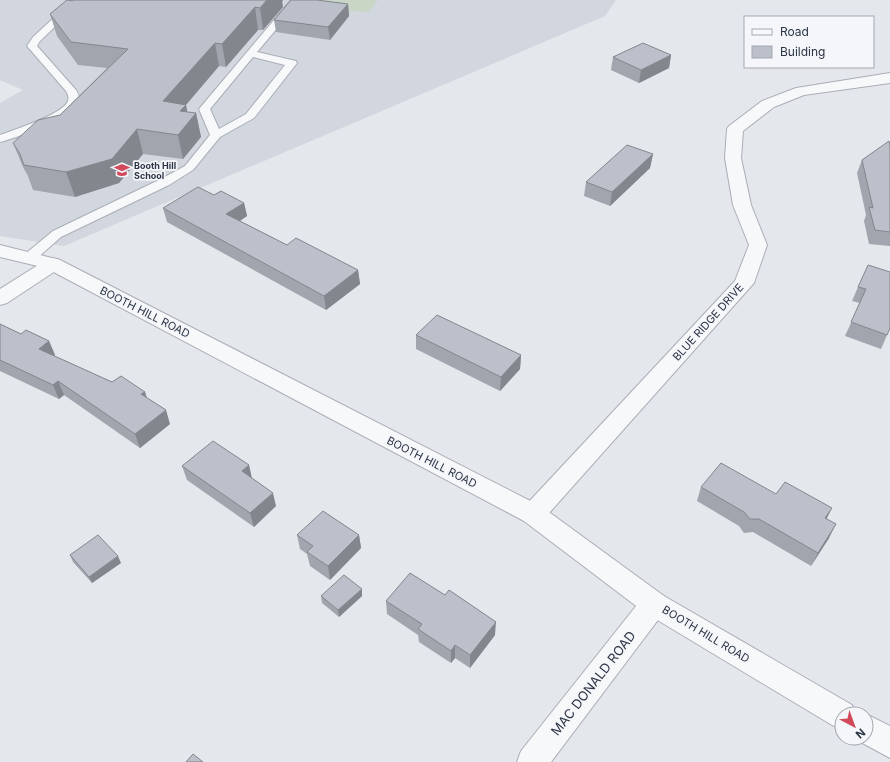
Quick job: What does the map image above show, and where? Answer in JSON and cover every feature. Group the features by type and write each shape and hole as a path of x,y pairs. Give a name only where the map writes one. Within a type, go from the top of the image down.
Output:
{"street":[{"name":"BLUE RIDGE DRIVE","path":"533,514 744,283 758,245 742,205 733,158 735,129 768,104 801,91 890,78"},
{"name":"BOOTH HILL ROAD","path":"0,252 30,257 53,264 533,514 654,604 834,709"},
{"path":"0,298 53,264"},
{"name":"MAC DONALD ROAD","path":"532,762 654,604"},
{"path":"874,734 890,743"}],"lane":[{"path":"0,139 54,118 72,105 74,97 71,90 32,46 36,39 78,0"},
{"path":"216,135 204,108 296,0"},
{"path":"30,257 57,234 165,182 189,168 216,135 250,116 292,63 251,54"}],"shaded area":[{"name":"Booth Hill School","path":"0,0 616,0 605,16 64,246 0,236 0,103 23,90 0,80"}],"green space":[{"path":"319,0 378,0 368,12 311,9"}],"building":[{"path":"67,0 267,0 260,8 255,7 222,44 215,43 163,101 186,105 180,111 196,113 178,135 137,129 112,159 66,172 24,165 20,154 13,143 38,120 60,115 128,49 71,42 50,14"},
{"path":"291,0 317,0 348,4 328,27 274,20"},
{"path":"643,43 671,55 641,70 613,57"},
{"path":"889,141 890,232 875,230 869,207 873,208 862,160"},
{"path":"627,145 653,154 612,192 586,182"},
{"path":"198,187 214,195 221,191 244,203 226,214 287,245 296,238 358,270 324,296 163,208"},
{"path":"868,265 890,272 890,328 887,335 851,322 866,289 858,287"},
{"path":"437,315 521,355 501,377 416,335"},
{"path":"0,324 21,334 26,330 49,341 39,349 112,382 121,376 145,392 141,394 166,410 135,434 58,381 53,385 0,360"},
{"path":"213,441 249,465 242,471 273,493 250,513 182,466"},
{"path":"721,463 776,494 785,482 832,508 825,518 836,524 818,553 759,519 750,519 744,512 701,487"},
{"path":"323,511 359,535 328,566 307,552 313,546 297,535"},
{"path":"98,535 118,556 89,577 70,555"},
{"path":"410,573 445,595 449,590 496,622 470,655 455,645 451,651 418,629 422,624 386,601"},
{"path":"344,575 362,589 338,610 321,596"},
{"path":"193,754 203,762 186,762"}],"place":[{"name":"Booth Hill School","path":"122,170"}]}
